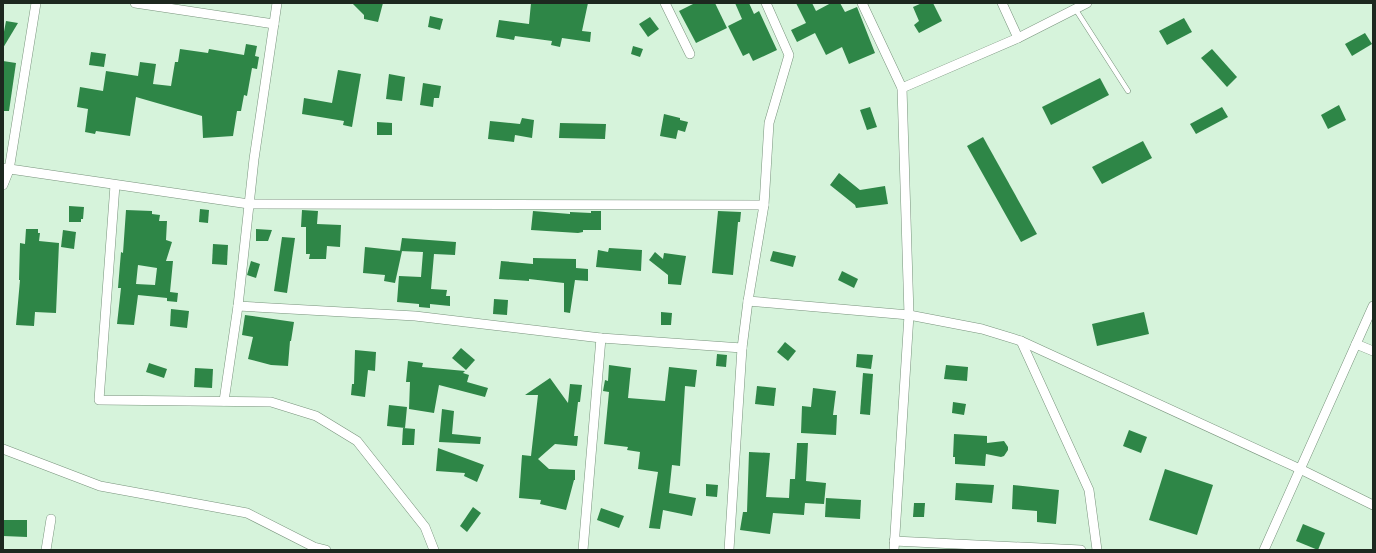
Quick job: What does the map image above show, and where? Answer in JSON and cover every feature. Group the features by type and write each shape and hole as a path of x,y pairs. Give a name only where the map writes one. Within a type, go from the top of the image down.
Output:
{"street":[{"path":"3,185 36,3"},
{"path":"135,3 274,24"},
{"path":"224,401 238,306 249,204 277,3"},
{"path":"665,3 690,54"},
{"path":"729,550 742,348 748,301 764,205 769,123 789,55 766,3"},
{"path":"862,3 902,88 909,315 894,546 1081,550"},
{"path":"1002,3 1018,38"},
{"path":"902,88 1018,38 1076,10 1087,3"},
{"path":"6,169 249,204 764,205"},
{"path":"115,185 99,400 271,402 316,416 357,441 425,528 434,550"},
{"path":"748,301 909,315 982,329 1021,341 1300,469 1373,505"},
{"path":"238,306 415,316 601,338 742,348"},
{"path":"1264,550 1373,306"},
{"path":"583,550 601,338"},
{"path":"1021,341 1089,490 1097,550"},
{"path":"1356,344 1373,351"},
{"path":"3,449 100,486 247,514 314,547 326,550"},
{"path":"46,550 51,519"}],"lane":[{"path":"1076,10 1128,91"}],"building":[{"path":"352,3 383,3 378,22 364,19 364,15"},
{"path":"531,3 588,3 582,31 591,32 590,42 562,38 560,47 551,45 552,41 515,36 514,40 496,37 499,20 529,24"},
{"path":"695,3 715,3 727,28 696,43 679,11"},
{"path":"735,3 749,3 754,14 759,11 777,50 753,61 749,53 743,56 728,26 742,19"},
{"path":"796,3 812,3 816,11 831,3 840,3 845,12 857,7 875,53 849,64 842,47 826,55 815,33 797,42 791,30 806,23"},
{"path":"922,3 933,3 942,21 919,33 914,25 919,21 913,7"},
{"path":"430,16 443,19 440,30 428,27"},
{"path":"650,17 659,29 648,37 639,24"},
{"path":"1184,18 1192,32 1167,45 1159,31"},
{"path":"6,21 18,23 3,48 3,37"},
{"path":"1365,33 1372,44 1352,56 1345,44"},
{"path":"246,44 257,46 255,56 259,57 257,69 252,68 247,96 244,95 241,111 237,111 233,136 203,138 202,116 136,97 130,136 96,131 95,134 85,132 88,109 77,107 80,87 103,91 106,71 138,76 140,62 156,64 153,84 171,86 175,62 178,62 180,49 208,53 209,49 244,55"},
{"path":"633,46 643,49 640,57 631,54"},
{"path":"1212,49 1237,77 1227,87 1201,58"},
{"path":"91,52 106,54 104,67 89,65"},
{"path":"3,61 16,63 9,111 3,111"},
{"path":"338,70 361,74 352,127 343,125 344,121 302,114 304,98 332,103"},
{"path":"389,74 405,77 402,101 386,99"},
{"path":"1100,78 1109,95 1051,125 1042,107"},
{"path":"423,83 441,86 439,98 434,98 433,107 420,105"},
{"path":"1339,105 1346,120 1328,129 1321,115"},
{"path":"870,107 877,127 867,130 860,110"},
{"path":"1222,107 1228,117 1196,134 1190,124"},
{"path":"664,114 680,118 680,120 688,122 685,132 678,130 676,139 660,136"},
{"path":"522,118 534,120 532,138 515,135 514,142 488,139 490,121 520,124"},
{"path":"377,122 392,123 392,135 377,135"},
{"path":"560,123 606,124 605,139 559,138"},
{"path":"983,137 1037,234 1021,242 967,146"},
{"path":"1143,141 1152,158 1102,184 1092,167"},
{"path":"839,173 860,190 885,186 888,204 856,208 855,205 830,185"},
{"path":"69,206 84,207 83,219 81,219 81,222 69,222"},
{"path":"200,209 209,210 208,223 199,222"},
{"path":"126,210 152,211 152,214 160,215 159,221 167,221 166,240 172,242 166,261 173,261 170,292 178,293 177,302 167,301 167,298 138,295 134,325 117,324 121,288 118,288 121,252 123,253","holes":["138,265 157,268 155,285 136,284"]},
{"path":"302,210 318,211 317,224 341,225 340,247 327,246 326,259 309,259 310,254 306,254 306,227 301,227"},
{"path":"533,211 570,214 570,212 591,213 591,211 601,211 601,230 583,230 583,232 578,233 531,230"},
{"path":"718,211 741,212 740,222 738,222 733,275 712,273"},
{"path":"26,229 38,229 38,233 40,233 39,241 59,243 56,313 35,312 34,326 16,325 20,280 20,243 25,244"},
{"path":"256,229 272,230 268,241 256,241"},
{"path":"63,230 76,232 74,249 61,247"},
{"path":"282,237 295,238 287,293 274,291"},
{"path":"402,238 456,242 455,255 434,254 431,289 447,290 446,296 450,296 450,306 430,304 430,308 419,307 419,304 397,302 399,276 421,277 423,252 400,251"},
{"path":"213,244 228,245 227,265 212,264"},
{"path":"365,247 402,251 395,283 384,281 385,275 363,273"},
{"path":"609,248 642,250 641,271 596,267 598,250 608,252"},
{"path":"773,251 796,256 793,267 770,261"},
{"path":"655,252 663,259 664,253 686,256 681,285 668,284 668,275 649,260"},
{"path":"533,258 576,259 576,268 588,269 588,281 575,280 570,313 564,312 564,283 529,279 529,281 499,279 501,261 533,264"},
{"path":"251,261 260,264 256,278 247,275"},
{"path":"842,271 858,279 854,288 838,280"},
{"path":"494,299 508,300 507,315 493,314"},
{"path":"171,309 189,311 187,328 170,326"},
{"path":"661,312 672,313 671,325 661,325"},
{"path":"1144,312 1149,334 1097,346 1092,324"},
{"path":"245,315 294,322 290,341 288,366 271,365 248,359 253,337 242,335"},
{"path":"785,342 796,351 788,361 777,352"},
{"path":"461,348 475,360 466,370 452,358"},
{"path":"355,350 376,352 375,371 368,370 365,397 351,395 352,384 354,384"},
{"path":"717,354 727,355 726,367 716,366"},
{"path":"857,354 873,355 871,369 856,367"},
{"path":"408,361 423,363 422,367 465,371 463,373 469,375 467,382 488,388 485,397 439,385 434,413 409,409 410,382 406,382"},
{"path":"149,363 167,369 164,378 146,372"},
{"path":"609,365 631,368 628,398 665,401 669,367 697,370 695,387 685,386 680,466 672,465 669,493 696,498 692,516 663,510 660,529 649,528 658,472 638,469 640,452 627,450 628,447 604,444 609,392 603,391 605,380 608,381"},
{"path":"946,365 968,367 967,381 944,379"},
{"path":"195,368 213,369 212,388 194,387"},
{"path":"863,373 873,374 870,415 860,414"},
{"path":"550,378 568,403 570,384 582,385 580,402 578,402 574,436 578,436 577,446 555,444 538,459 549,469 575,470 575,480 566,510 540,504 541,500 519,498 522,455 531,456 538,395 525,395"},
{"path":"757,386 776,388 774,406 755,404"},
{"path":"813,388 836,391 833,415 837,415 836,435 801,433 802,406 811,407"},
{"path":"953,402 966,404 964,415 952,413"},
{"path":"389,405 407,407 405,428 387,426"},
{"path":"442,409 454,411 452,434 481,437 480,444 439,442"},
{"path":"403,428 415,429 414,445 402,445"},
{"path":"1129,430 1147,437 1141,453 1123,446"},
{"path":"954,434 987,436 987,443 1004,441 1008,447 1008,450 1004,456 1001,457 986,454 985,466 955,464 955,457 953,457"},
{"path":"797,443 808,443 806,481 826,483 824,504 805,503 804,515 773,513 770,534 740,530 743,512 747,512 749,452 770,453 766,497 789,498 790,479 795,479"},
{"path":"438,448 484,465 477,482 464,476 465,473 436,471"},
{"path":"1165,469 1213,485 1197,535 1149,520"},
{"path":"956,483 994,485 992,503 955,500"},
{"path":"706,484 718,485 717,497 706,496"},
{"path":"1013,485 1059,490 1056,524 1037,522 1037,511 1012,509"},
{"path":"826,498 861,500 860,519 825,517"},
{"path":"914,503 925,503 924,517 913,517"},
{"path":"473,507 481,513 467,532 460,526"},
{"path":"601,508 624,516 619,528 597,520"},
{"path":"3,520 27,520 27,537 3,536"},
{"path":"1303,524 1325,533 1318,550 1296,541"}]}
